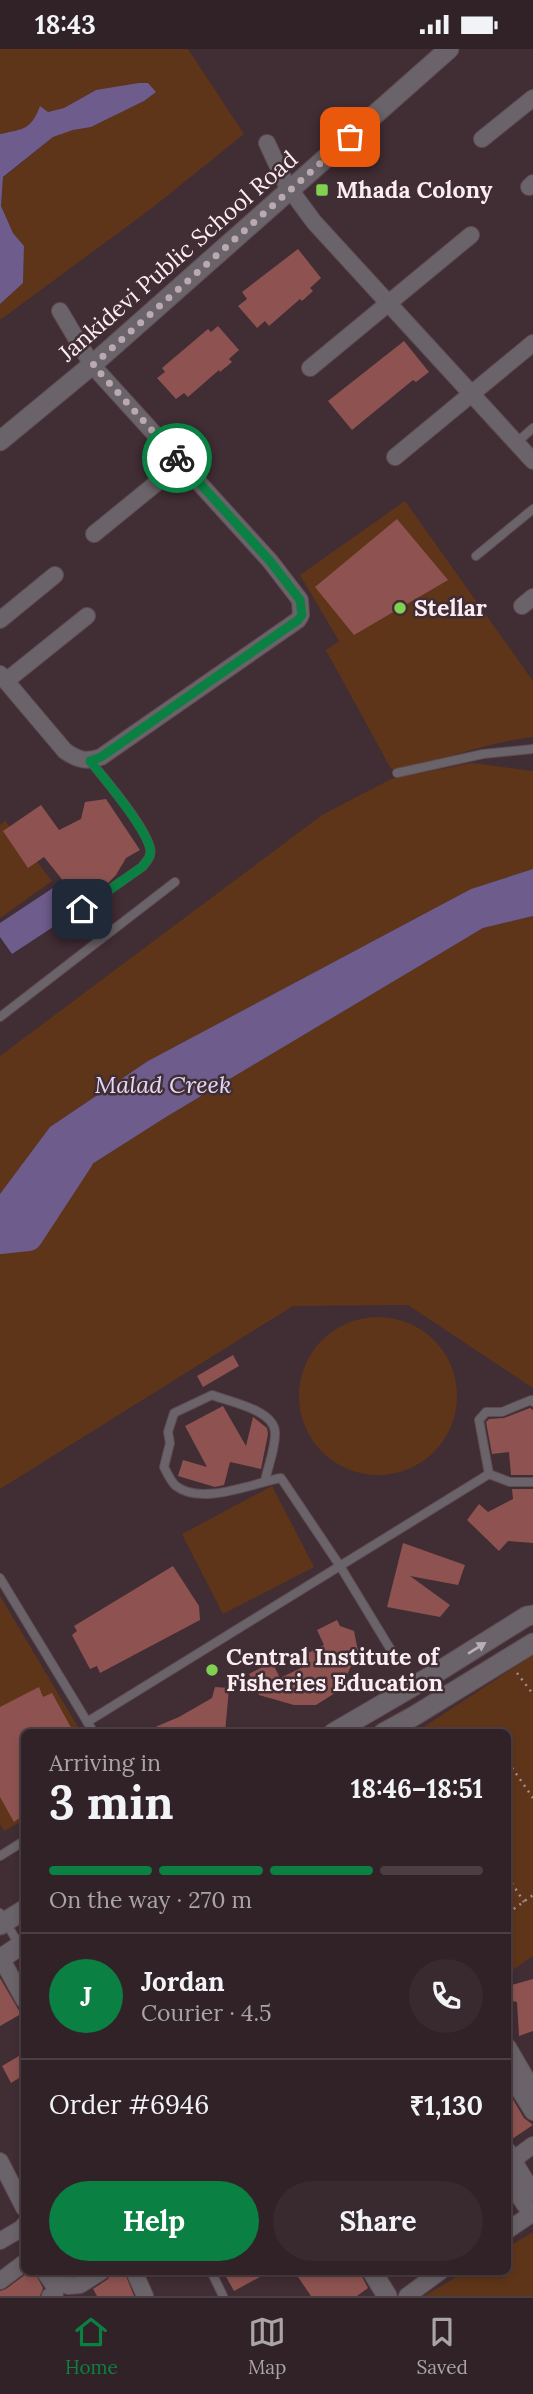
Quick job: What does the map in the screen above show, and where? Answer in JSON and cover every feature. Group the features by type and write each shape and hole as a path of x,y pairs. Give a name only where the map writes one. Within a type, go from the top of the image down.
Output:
{"street":[{"name":"Jankidevi Public School Road","path":"0,441 93,365 449,49"},
{"path":"482,139 533,98"},
{"path":"267,143 290,190 352,274 389,303 533,461"},
{"path":"310,368 471,235"},
{"path":"60,311 93,365 270,561 300,600 302,615 112,750 90,761 78,759 65,751 3,677 86,617"},
{"path":"395,457 533,343"},
{"path":"120,395 133,384"},
{"path":"94,534 181,463"},
{"path":"0,620 55,575"},
{"path":"340,1729 527,1616 533,1615"},
{"path":"390,1729 533,1643"},
{"path":"2,1919 21,1911"},
{"path":"21,1946 1,1958 21,1995"},
{"path":"511,2057 533,2090"},
{"path":"511,2080 533,2112"},
{"path":"511,2155 533,2145"},
{"path":"511,2157 533,2193"},
{"path":"0,2161 21,2202"},
{"path":"511,2184 532,2214 511,2228"},
{"path":"0,2241 21,2229"},
{"path":"0,2281 21,2265"},
{"path":"47,2275 55,2287 55,2293 50,2296"},
{"path":"58,2275 68,2286 80,2285 96,2275"},
{"path":"73,2296 107,2275"},
{"path":"136,2275 145,2296"},
{"path":"374,2275 387,2296"},
{"path":"407,2296 436,2275"}],"lane":[{"path":"516,443 533,428"},
{"path":"476,556 533,509"},
{"path":"397,773 483,754 533,749"},
{"path":"82,909 142,867 149,860 150,850 144,835 90,761"},
{"path":"0,1017 175,882"},
{"path":"265,1481 276,1433 273,1421 265,1414 212,1395 174,1413 168,1432 170,1443 164,1467 175,1485 188,1492 226,1493 281,1478 340,1566 394,1655"},
{"path":"489,1474 479,1420 482,1415 502,1412 531,1400 533,1402"},
{"path":"489,1474 510,1482 533,1482"},
{"path":"87,1722 489,1474"},
{"path":"0,1579 91,1729"},
{"path":"0,1856 21,1843"},
{"path":"2,1919 21,1944"},
{"path":"213,2275 223,2296"}],"path":[{"path":"506,1660 533,1694"},
{"path":"511,1766 533,1798"},
{"path":"511,1882 524,1902"},
{"path":"511,1911 533,1895"}],"shaded area":[{"path":"0,49 188,49 244,134 152,208 0,320 0,304 23,282 24,246 13,233 1,206 3,178 53,137 91,127 144,101 156,92 96,90 64,108 48,112 25,129 0,134"},
{"name":"Stellar","path":"405,501 533,681 533,737 391,769 326,650 339,641 300,575"},
{"path":"472,763 533,771 533,869 471,889 148,1061 50,1127 0,1194 0,1056 322,815 391,779"},
{"path":"5,821 52,881 0,918 0,825"},
{"path":"533,916 533,1388 408,1305 293,1306 0,1489 0,1236 78,1173 166,1117 483,928"},
{"path":"378,1317 394,1318 408,1323 434,1340 451,1366 456,1380 456,1412 451,1426 434,1452 408,1469 394,1474 378,1475 362,1474 348,1469 322,1452 305,1426 300,1412 299,1396 300,1380 305,1366 322,1340 348,1323 362,1318"},
{"path":"272,1486 314,1567 223,1614 182,1534"},
{"path":"0,1596 79,1729 21,1729 21,1822 4,1831 0,1824"},
{"path":"533,1655 533,1956 511,1971 511,1729 421,1729"},
{"path":"533,2232 533,2296 424,2296 460,2275 511,2275 511,2245"}],"water":[{"path":"148,83 156,92 144,101 91,127 53,137 3,177 1,206 13,233 24,246 23,283 0,304 0,134 26,127 40,106 48,112 64,108 96,90"},
{"name":"Malad Creek","path":"533,869 533,916 483,928 166,1117 78,1173 0,1236 0,1194 50,1127 148,1061 471,889"},
{"path":"59,884 79,910 12,954 0,937 0,923"}],"building":[{"path":"298,249 321,278 310,288 313,291 302,301 300,299 269,326 265,321 257,328 238,306 247,299 242,292"},
{"path":"218,326 239,350 229,359 232,362 188,397 184,393 176,399 157,378 165,372 162,368 208,329 211,332"},
{"path":"404,341 429,372 416,382 413,380 352,430 328,401"},
{"path":"397,519 448,580 354,635 315,587"},
{"path":"106,799 140,850 126,858 108,883 73,893 44,857 28,868 3,831 41,805 59,830 81,819 85,802"},
{"path":"233,1355 239,1366 203,1387 197,1376"},
{"path":"223,1406 246,1446 253,1417 267,1428 261,1469 230,1462 224,1485 215,1487 178,1476 183,1460 207,1467 185,1426"},
{"path":"530,1408 533,1410 533,1475 511,1475 509,1452 492,1454 486,1422"},
{"path":"512,1489 533,1489 533,1543 508,1541 499,1551 467,1520 479,1504 488,1512 513,1499"},
{"path":"403,1543 465,1565 458,1585 410,1576 450,1605 440,1617 387,1607"},
{"path":"173,1566 199,1606 200,1620 100,1673 97,1666 90,1669 72,1635 77,1631 74,1626"},
{"path":"337,1620 340,1626 354,1631 358,1651 335,1693 316,1705 294,1705 259,1695 249,1674 272,1662 280,1678 305,1666 300,1657 324,1645 317,1630"},
{"path":"39,1687 43,1697 52,1693 72,1729 21,1729 21,1817 14,1822 0,1797 0,1707"},
{"path":"215,1687 229,1688 225,1729 150,1729 179,1717 212,1698"},
{"path":"0,1978 21,2014 0,2026"},
{"path":"533,1979 533,2031 519,2036 517,2002 511,2001 511,1985"},
{"path":"21,2055 21,2077 11,2083 2,2066"},
{"path":"511,2096 524,2118 533,2125 511,2140"},
{"path":"25,2275 36,2275 43,2288 40,2296 0,2296 0,2291"},
{"path":"110,2275 126,2275 134,2296 97,2296 93,2289"},
{"path":"225,2275 264,2275 234,2291"},
{"path":"297,2275 361,2275 368,2288 357,2296 311,2296"}],"waterway":[{"path":"0,1239 28,1236 79,1158"}],"way so far":[{"path":"177,458 93,365 350,137"}],"place":[{"name":"Mhada Colony","path":"322,190"},
{"name":"Stellar","path":"400,608"},
{"name":"Central Institute of Fisheries Education","path":"212,1670"}],"route":[{"path":"82,909 142,867 149,860 150,850 144,835 90,761 101,757 302,615 300,600 270,561 177,458"}]}
